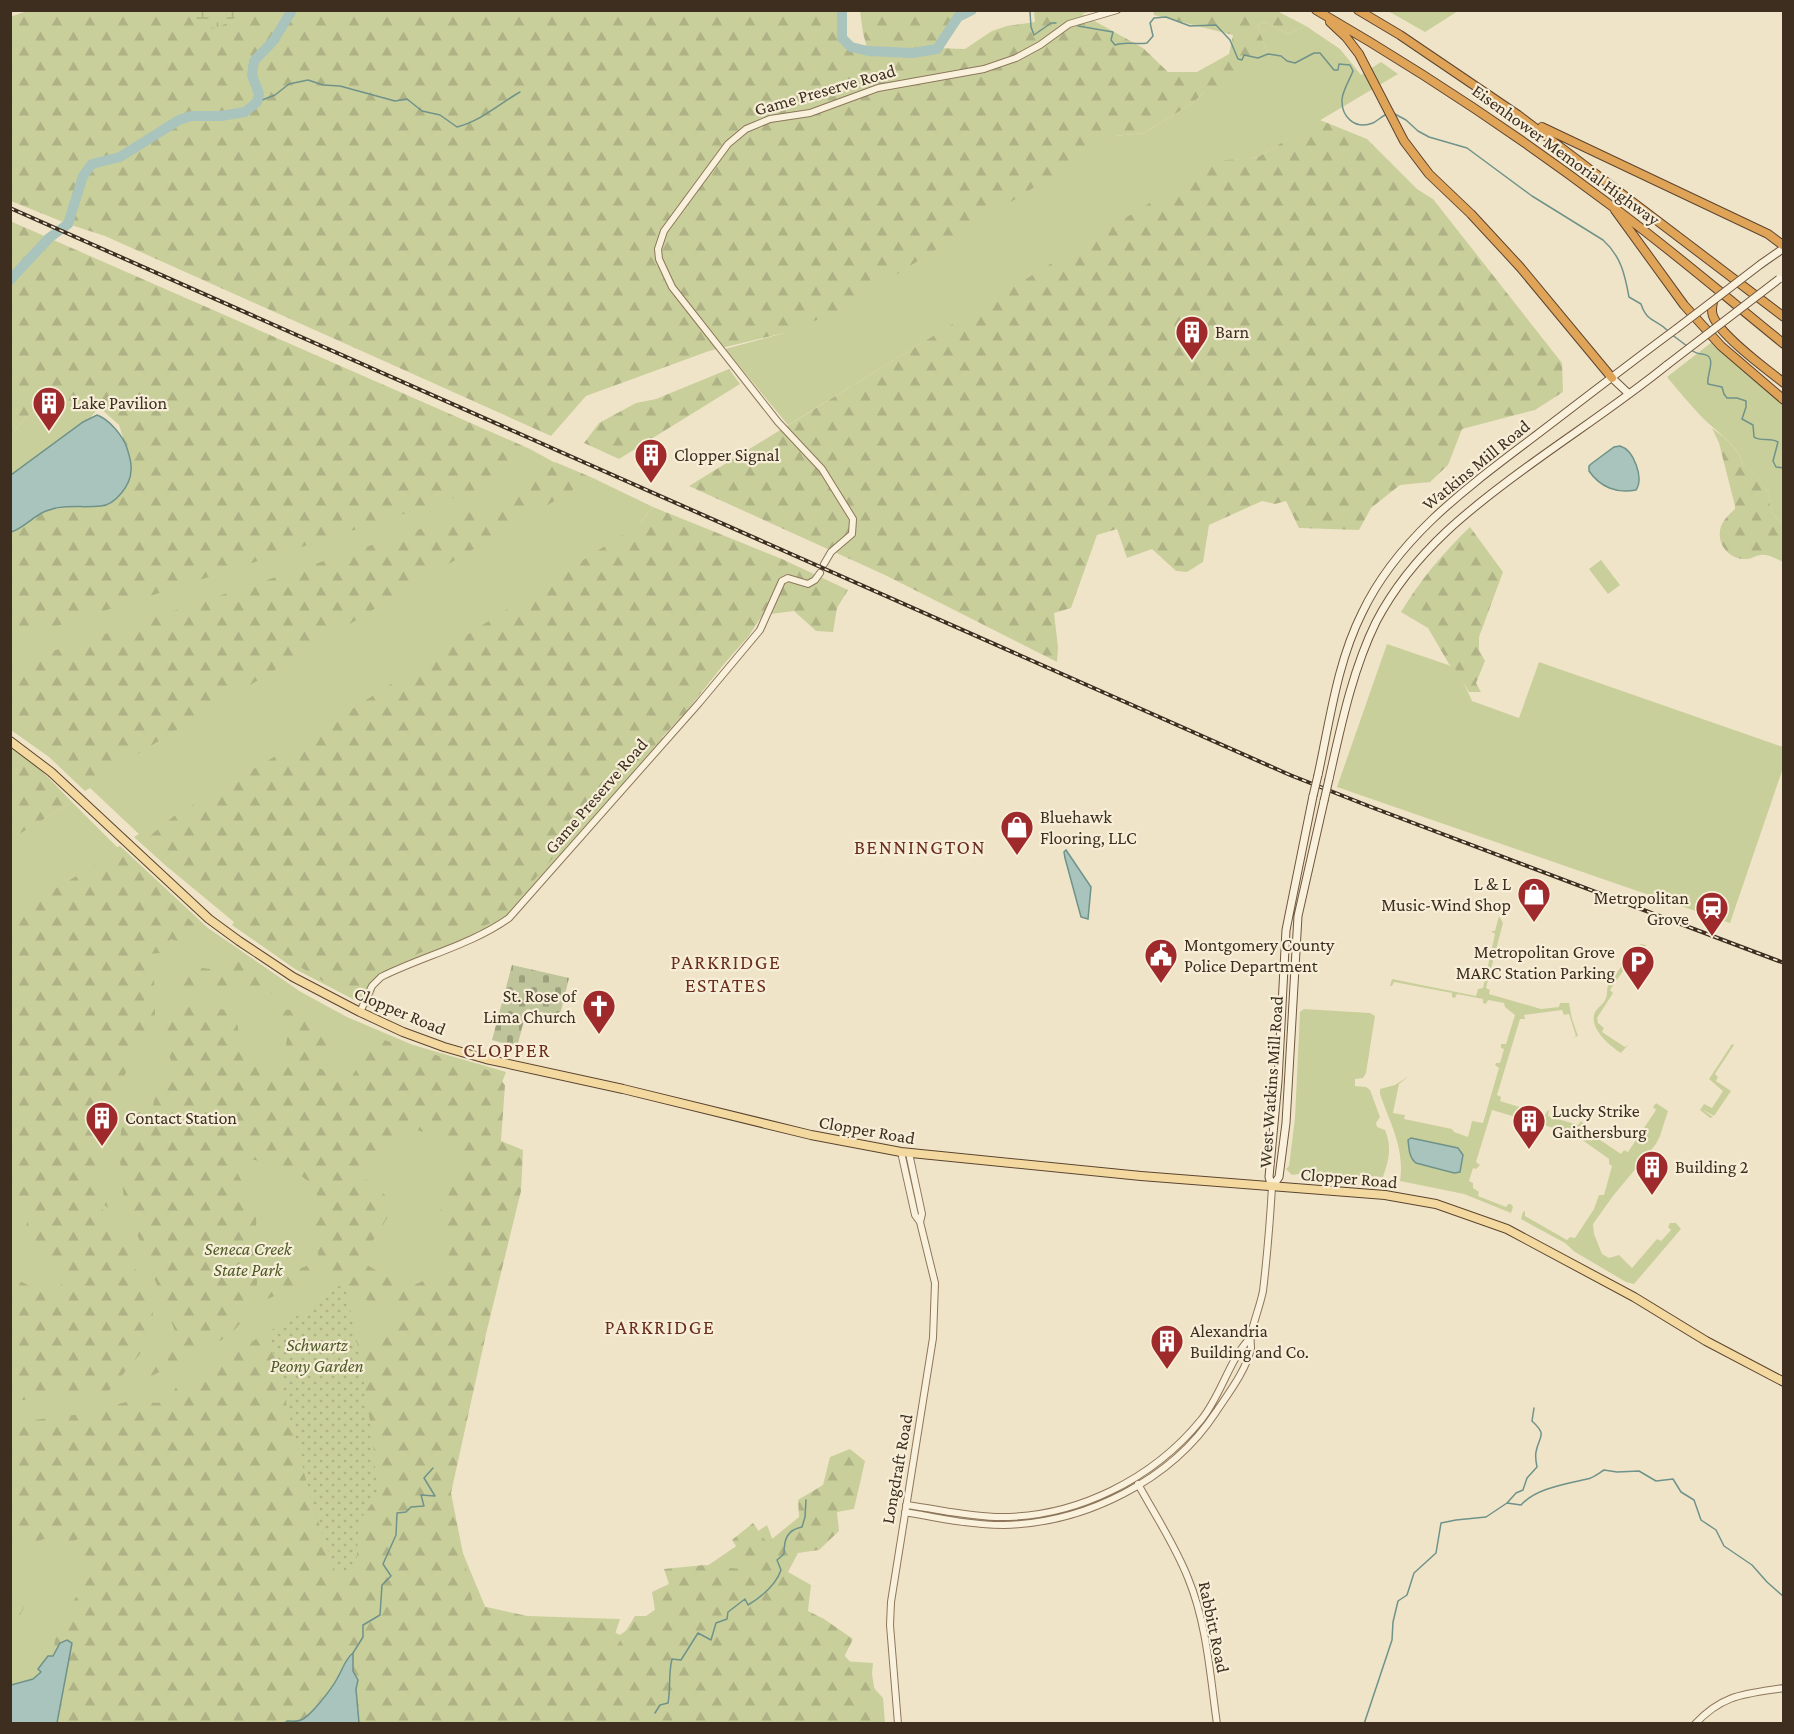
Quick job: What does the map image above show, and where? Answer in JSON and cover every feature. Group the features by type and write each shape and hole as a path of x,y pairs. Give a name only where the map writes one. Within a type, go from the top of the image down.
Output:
{"highway":[{"path":"1316,10 1346,37 1365,64 1404,141 1429,174 1471,214 1520,267 1612,378"},
{"name":"Eisenhower Memorial Highway","path":"1316,10 1486,115 1611,205 1784,344"},
{"path":"1358,10 1400,35 1518,115 1784,316"},
{"path":"1518,115 1768,234 1784,247"},
{"path":"1611,205 1625,228 1684,305 1721,346 1784,400"},
{"path":"1713,302 1711,310 1720,328 1784,383"}],"main road":[{"name":"Watkins Mill Road","path":"1313,796 1339,677 1362,612 1385,573 1417,534 1444,508 1784,247"},
{"name":"Watkins Mill Road","path":"1324,801 1341,724 1364,652 1377,621 1408,572 1433,543 1469,510 1720,328 1781,277"},
{"path":"1612,378 1629,394"},
{"name":"Clopper Road","path":"10,741 51,772 209,919 293,977 403,1032 486,1059 812,1135 905,1153 1436,1203 1489,1221 1515,1233 1634,1298 1706,1341 1784,1382"},
{"name":"West Watkins Mill Road","path":"1272,1187 1269,1177 1278,1081 1286,930 1313,796"},
{"name":"West Watkins Mill Road","path":"1272,1187 1279,1177 1286,1123 1298,916 1324,801"}],"street":[{"name":"Game Preserve Road","path":"824,564 831,552 852,534 853,519 822,469 778,422 672,287 659,259 658,249 664,231 728,144 746,129 771,119 810,113 878,88 984,69 1016,58 1040,45 1069,24 1118,10"},
{"name":"Game Preserve Road","path":"360,1012 372,986 381,977 498,926 509,918 699,703 760,630 782,581 788,578 808,584 820,573"},
{"name":"Longdraft Road","path":"898,1724 891,1602 933,1338 935,1296 935,1283 920,1222 922,1214 905,1153"},
{"path":"905,1508 975,1523 1003,1525 1058,1518 1091,1508 1138,1485 1179,1455 1210,1422 1235,1383 1251,1348 1250,1338 1262,1293 1272,1187"},
{"path":"905,1508 975,1516 1029,1515 1088,1501 1134,1478 1174,1449 1203,1417 1243,1345 1250,1338"},
{"name":"Rabbitt Road","path":"1134,1478 1189,1579 1204,1634 1217,1724"},
{"path":"1695,1724 1703,1715 1726,1699 1784,1688"}],"green space":[{"path":"30,10 842,10 842,38 851,47 868,51 860,11 972,11 958,17 937,48 965,49 992,31 1007,26 1035,22 1034,11 1094,10 1082,14 1143,48 1168,72 1197,72 1229,54 1233,35 1154,15 1153,11 1277,11 1306,26 1288,34 1266,22 1257,25 1268,54 1215,90 1205,91 1193,103 1144,133 1115,136 839,311 784,333 709,351 586,396 551,436 105,236 11,201 10,17"},
{"path":"195,10 243,11 228,23 200,33 193,17"},
{"path":"1388,11 1458,11 1425,32"},
{"path":"1266,22 1288,34 1306,26 1340,49 1361,75 1381,62 1398,74 1258,157 1218,162 788,425 725,349 784,333 1115,136 1144,133 1193,103 1205,91 1268,54 1257,25"},
{"path":"1320,120 1367,139 1417,189 1433,199 1562,363 1563,392 1535,410 1462,429 1448,465 1430,482 1400,485 1371,508 1359,530 1299,528 1286,501 1275,504 1262,501 1209,525 1203,562 1187,572 1176,571 1152,549 1127,558 1117,529 1097,535 1071,608 1054,613 1058,647 1057,662 885,575 689,486 1218,161 1258,157"},
{"path":"10,221 530,449 493,485 11,641 11,532 46,511 73,506 110,504 128,484 130,460 119,425 99,407 57,399 26,417 11,435"},
{"path":"1712,342 1783,403 1783,524 1772,511 1770,493 1743,465 1737,451 1698,413 1667,377"},
{"path":"729,369 740,384 619,459 584,443 599,423 636,403 656,399"},
{"path":"57,399 99,407 91,417 11,475 11,435 26,417"},
{"path":"1712,428 1731,444 1739,454 1743,465 1755,474 1770,493 1772,511 1783,524 1783,562 1764,555 1749,559 1738,558 1729,554 1723,547 1720,538 1721,525 1735,506 1719,443"},
{"path":"530,449 588,481 593,478 653,507 639,524 786,578 748,637 660,735 663,738 507,916 484,932 379,975 370,1008 295,969 232,925 234,922 134,837 139,834 90,788 85,791 49,757 11,730 10,550"},
{"path":"555,462 593,478 87,785 39,743 11,725 11,665 498,503"},
{"path":"653,507 782,559 848,590 837,608 833,632 816,631 794,611 763,615 685,713 606,797 506,912 493,922 375,972 361,999 317,978 266,943 202,891 141,836 150,836 174,816 318,731 639,524"},
{"path":"1470,527 1503,572 1479,637 1479,650 1485,661 1476,683 1481,692 1469,692 1428,628 1401,612 1432,567"},
{"path":"1601,560 1620,585 1608,594 1589,569"},
{"path":"1387,644 1457,668 1472,701 1519,718 1539,662 1783,747 1783,768 1730,923 1337,787"},
{"path":"11,747 41,770 72,802 11,839"},
{"name":"Seneca Creek State Park","path":"72,802 117,847 120,846 208,928 301,992 347,1017 413,1045 506,1072 468,1170 438,1493 491,1621 610,1630 620,1635 664,1603 675,1588 767,1525 795,1599 883,1698 885,1723 11,1723 10,839"},
{"path":"120,850 196,926 182,944 171,939 160,953 149,954 144,963 154,976 155,1015 116,1092 93,1127 97,1165 108,1208 92,1195 121,1235 152,1309 156,1335 108,1392 92,1394 84,1390 11,1402 11,1276 59,1302 63,1267 21,1243 32,1206 11,1206 11,915"},
{"path":"1499,916 1503,923 1486,988 1490,990 1489,994 1541,1009 1559,1007 1560,1003 1569,1003 1578,1036 1572,1038 1576,1036 1569,1014 1564,1015 1562,1010 1524,1015 1525,1019 1520,1019 1497,1095 1501,1097 1500,1101 1545,1115 1548,1110 1548,1116 1578,1125 1581,1121 1583,1123 1581,1127 1621,1154 1624,1150 1628,1152 1656,1110 1653,1107 1656,1103 1668,1111 1656,1144 1593,1224 1594,1234 1602,1254 1609,1258 1619,1255 1632,1268 1657,1239 1661,1241 1671,1230 1668,1227 1670,1223 1676,1223 1681,1229 1634,1284 1626,1282 1575,1252 1565,1243 1521,1219 1525,1211 1525,1216 1567,1240 1570,1237 1575,1238 1594,1209 1599,1195 1604,1195 1612,1166 1609,1164 1609,1159 1574,1134 1492,1110 1476,1162 1480,1165 1476,1169 1473,1168 1469,1181 1479,1192 1478,1196 1506,1207 1511,1204 1513,1207 1511,1213 1464,1194 1400,1181 1399,1147 1380,1089 1395,1085 1409,1076 1399,1084 1393,1113 1405,1115 1404,1119 1452,1129 1468,1137 1472,1121 1483,1123 1499,1068 1495,1065 1500,1063 1504,1049 1501,1048 1501,1044 1506,1044 1515,1015 1505,1007 1504,1003 1488,1000 1486,1004 1483,1003 1483,999 1457,994 1455,998 1452,997 1452,993 1394,982 1390,986 1392,979 1476,996 1478,989 1483,988 1495,934 1491,931 1495,931"},
{"path":"1641,944 1646,945 1644,948 1640,946 1610,990 1613,993 1597,1018 1598,1023 1604,1028 1602,1032 1625,1047 1629,1044 1621,1053 1611,1046 1597,1030 1595,1012 1605,1000 1609,984 1615,974"},
{"path":"239,955 294,994 178,986 172,977 183,966 226,969"},
{"path":"512,965 569,978 561,1011 555,1015 527,1009 517,1047 492,1040"},
{"name":"Seneca Creek State Park","path":"172,1003 235,1011 240,1040 252,1062 281,1076 288,1032 277,1008 304,1012 327,1043 317,1067 348,1082 377,1038 494,1072 505,1085 501,1141 523,1150 521,1191 486,1334 451,1493 473,1604 527,1616 620,1619 604,1667 635,1616 656,1616 652,1592 669,1584 664,1569 704,1565 741,1569 744,1558 732,1540 753,1523 767,1543 799,1517 798,1500 823,1485 830,1457 850,1449 865,1461 854,1509 837,1512 839,1531 819,1550 798,1553 788,1572 811,1585 808,1611 853,1639 842,1661 873,1663 872,1674 880,1723 662,1723 659,1715 649,1714 644,1724 359,1723 356,1689 358,1680 353,1671 355,1655 350,1655 338,1677 306,1717 300,1721 287,1721 285,1724 57,1723 72,1643 53,1656 57,1625 90,1577 81,1555 105,1526 72,1542 49,1537 11,1552 10,1423 81,1414 126,1402 168,1403 176,1387 268,1332 311,1499 335,1571 356,1569 359,1521 378,1495 373,1441 355,1331 389,1333 398,1310 349,1295 347,1283 367,1265 407,1288 441,1273 453,1244 435,1221 465,1162 461,1143 399,1125 364,1178 396,1204 362,1258 336,1284 319,1261 314,1226 322,1211 317,1195 309,1183 290,1169 278,1165 228,1156 256,1207 255,1307 229,1336 138,1383 175,1331 124,1201 119,1150 124,1106 152,1111 157,1085 171,1060 162,1041"},
{"path":"1304,1009 1370,1013 1375,1016 1366,1073 1363,1078 1355,1079 1355,1086 1366,1087 1370,1090 1380,1117 1376,1123 1377,1127 1385,1130 1387,1136 1389,1154 1383,1177 1305,1173 1292,1175 1286,1169 1289,1166 1295,1118 1300,1012"},
{"path":"1732,1044 1734,1045 1715,1074 1718,1077 1716,1081 1731,1091 1714,1116 1702,1109 1713,1117 1710,1118 1700,1110 1704,1104 1712,1108 1723,1091 1709,1079"},
{"path":"312,1264 316,1276 268,1299 265,1281"},
{"name":"Schwartz Peony Garden","path":"344,1282 365,1388 378,1495 359,1521 356,1569 335,1572 311,1499 268,1332 306,1311"},
{"path":"34,1588 20,1615 11,1615 11,1593"}],"water":[{"path":"97,415 115,428 127,448 131,465 130,476 125,488 117,498 106,505 46,511 11,532 11,475 83,422"},
{"path":"1620,446 1630,453 1636,465 1639,479 1636,490 1622,491 1610,488 1593,477 1589,471 1591,464 1614,447"},
{"path":"1066,850 1091,887 1088,919 1081,917 1065,858"},
{"path":"1411,1138 1458,1148 1463,1155 1460,1172 1454,1173 1416,1163 1410,1153 1408,1140"},
{"path":"67,1640 72,1643 57,1723 11,1723 11,1685 33,1679 41,1672 38,1669 48,1656 53,1656 60,1643"},
{"path":"353,1653 353,1671 358,1680 356,1689 359,1723 285,1723 301,1720 310,1713 332,1687"}],"waterway":[{"path":"10,280 49,238 68,224 83,176 92,164 120,157 179,120 191,116 221,116 245,112 257,102 259,94 252,75 254,61 274,40 292,10"},
{"path":"842,10 842,38 851,47 868,51 912,53 937,49 958,17 972,10"},
{"path":"1027,10 1030,12 1034,35 1051,23 1056,23"},
{"path":"1078,26 1113,32 1111,40 1115,45 1147,43 1153,36 1150,23 1154,18 1166,17 1190,26 1216,25 1230,40 1238,59 1242,60 1244,55 1258,58 1268,54 1281,56 1295,63 1314,53 1320,53 1334,70 1338,70 1339,64 1350,65 1353,71 1342,99 1344,111 1350,120 1366,125 1385,115"},
{"path":"257,102 275,95 289,84 308,80 395,101 407,99 422,111 440,115 457,127 482,116 520,92"},
{"path":"1393,113 1429,137 1467,148 1532,196 1603,240 1618,259 1629,297 1641,304 1649,318 1668,331"},
{"path":"1671,334 1687,346"},
{"path":"1690,349 1710,358 1708,384 1722,387 1727,398 1746,401 1742,419 1753,425 1754,437 1778,442 1773,461 1776,467 1784,468"},
{"path":"1507,1503 1516,1493 1523,1490 1527,1478 1537,1467 1536,1454 1541,1433 1532,1421 1534,1408"},
{"path":"353,1653 363,1637 363,1625 380,1615 382,1585 391,1576 383,1564 396,1535 397,1513 406,1512 411,1507 424,1506 421,1495 435,1496 424,1478 433,1468"},
{"path":"1364,1724 1392,1640 1398,1601 1407,1595 1414,1573 1436,1553 1441,1523 1486,1517 1507,1503 1521,1505 1535,1494 1594,1477 1604,1470 1639,1471 1656,1481 1673,1479 1681,1492 1694,1500 1701,1520 1716,1530 1724,1546 1752,1565 1784,1597"},
{"path":"655,1713 660,1705 668,1703 672,1659 681,1660 698,1633 711,1640 716,1623 727,1619 728,1612 745,1599 748,1605 753,1602 776,1581 781,1570 777,1560 784,1554 786,1540 790,1533 802,1527 806,1500"}],"railway":[{"path":"10,208 1290,775 1784,963"}],"place":[{"name":"Barn","path":"1192,361"},
{"name":"Lake Pavilion","path":"49,432"},
{"name":"Clopper Signal","path":"651,484"},
{"name":"Bluehawk Flooring, LLC","path":"1017,856"},
{"name":"L & L Music-Wind Shop","path":"1534,923"},
{"name":"Metropolitan Grove","path":"1712,937"},
{"name":"Montgomery County Police Department","path":"1161,984"},
{"name":"Metropolitan Grove MARC Station Parking","path":"1638,991"},
{"name":"St. Rose of Lima Church","path":"599,1035"},
{"name":"Contact Station","path":"102,1147"},
{"name":"Lucky Strike Gaithersburg","path":"1529,1150"},
{"name":"Building 2","path":"1652,1196"},
{"name":"Alexandria Building and Co.","path":"1167,1370"}],"district":[{"name":"BENNINGTON","path":"920,847"},
{"name":"PARKRIDGE ESTATES","path":"726,974"},
{"name":"CLOPPER","path":"507,1050"},
{"name":"PARKRIDGE","path":"660,1327"}]}
